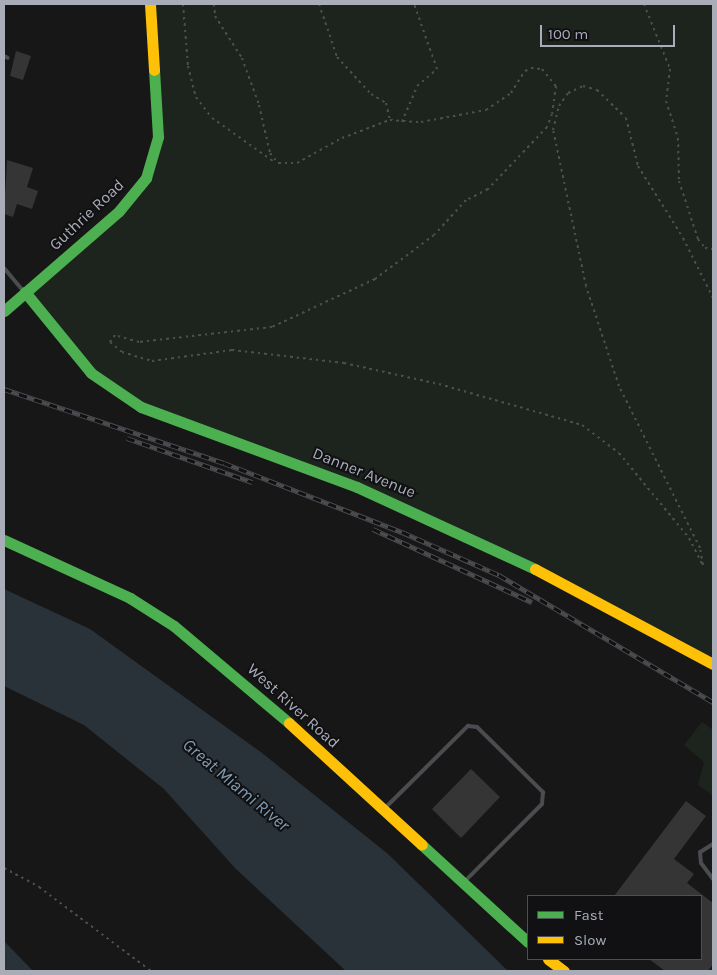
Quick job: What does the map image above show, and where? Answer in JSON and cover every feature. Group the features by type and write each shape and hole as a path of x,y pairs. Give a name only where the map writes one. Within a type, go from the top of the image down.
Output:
{"street":[{"name":"Guthrie Road","path":"4,311 119,211 146,178 158,137 150,4"},
{"name":"Danner Avenue","path":"25,292 91,373 141,407 339,480 458,530 618,610 713,664"},
{"name":"West River Road","path":"4,540 130,598 174,626 245,684 462,884 527,941"},
{"path":"549,960 564,971"}],"lane":[{"path":"4,268 25,292"},
{"path":"383,810 468,726 477,727 543,792 542,804 462,884"},
{"path":"713,844 700,852 701,863 713,879"}],"path":[{"path":"183,4 189,77 201,105 274,162 297,162 342,138 390,120 402,122 486,110 511,94 525,71 531,68 545,71 557,89 551,120 484,193 466,200 434,235 384,273 272,327 139,342 115,335 110,340 112,345 129,356 152,361 232,350 344,363 439,384 582,425 619,453 689,538 703,565 700,548 619,386 586,286 553,130 559,106 568,92 583,86 597,90 626,118 638,166 684,238 713,298"},
{"path":"214,4 215,16 242,58 274,162"},
{"path":"319,4 337,57 371,94 386,103 390,120"},
{"path":"402,122 417,86 437,69 414,4"},
{"path":"644,4 670,69 666,101 678,138 679,181 698,239 705,248 713,249"},
{"path":"4,868 39,887 150,971"}],"shaded area":[{"path":"150,4 713,4 713,664 519,559 116,393 25,292 119,211 155,155"},
{"path":"702,722 713,730 713,796 698,785 704,762 684,745"}],"water":[{"name":"Great Miami River","path":"4,589 90,629 262,753 388,854 508,971 346,971 235,868 164,789 84,725 4,686"},
{"path":"4,941 33,971 4,971"}],"building":[{"path":"16,51 31,56 23,80 10,76"},
{"path":"7,160 33,168 27,187 38,191 32,209 17,204 13,217 4,214"},
{"path":"471,769 500,797 461,838 432,809"},
{"path":"686,801 706,816 674,859 694,874 687,883 713,903 713,964 708,971 665,971 650,960 702,960 702,895 615,895"}],"railway":[{"path":"4,389 224,463 402,532 499,575 713,702"},
{"path":"127,438 252,482"},
{"path":"373,529 532,602"}],"traffic: fast":[{"path":"4,311 119,211 146,178 158,137 154,70"},
{"path":"25,292 91,373 141,407 357,487 535,569"},
{"path":"4,540 130,598 174,626 289,723"},
{"path":"422,845 527,941"}],"traffic: slow":[{"path":"150,4 154,70"},
{"path":"535,569 713,664"},
{"path":"289,723 422,845"},
{"path":"549,960 564,971"}]}
